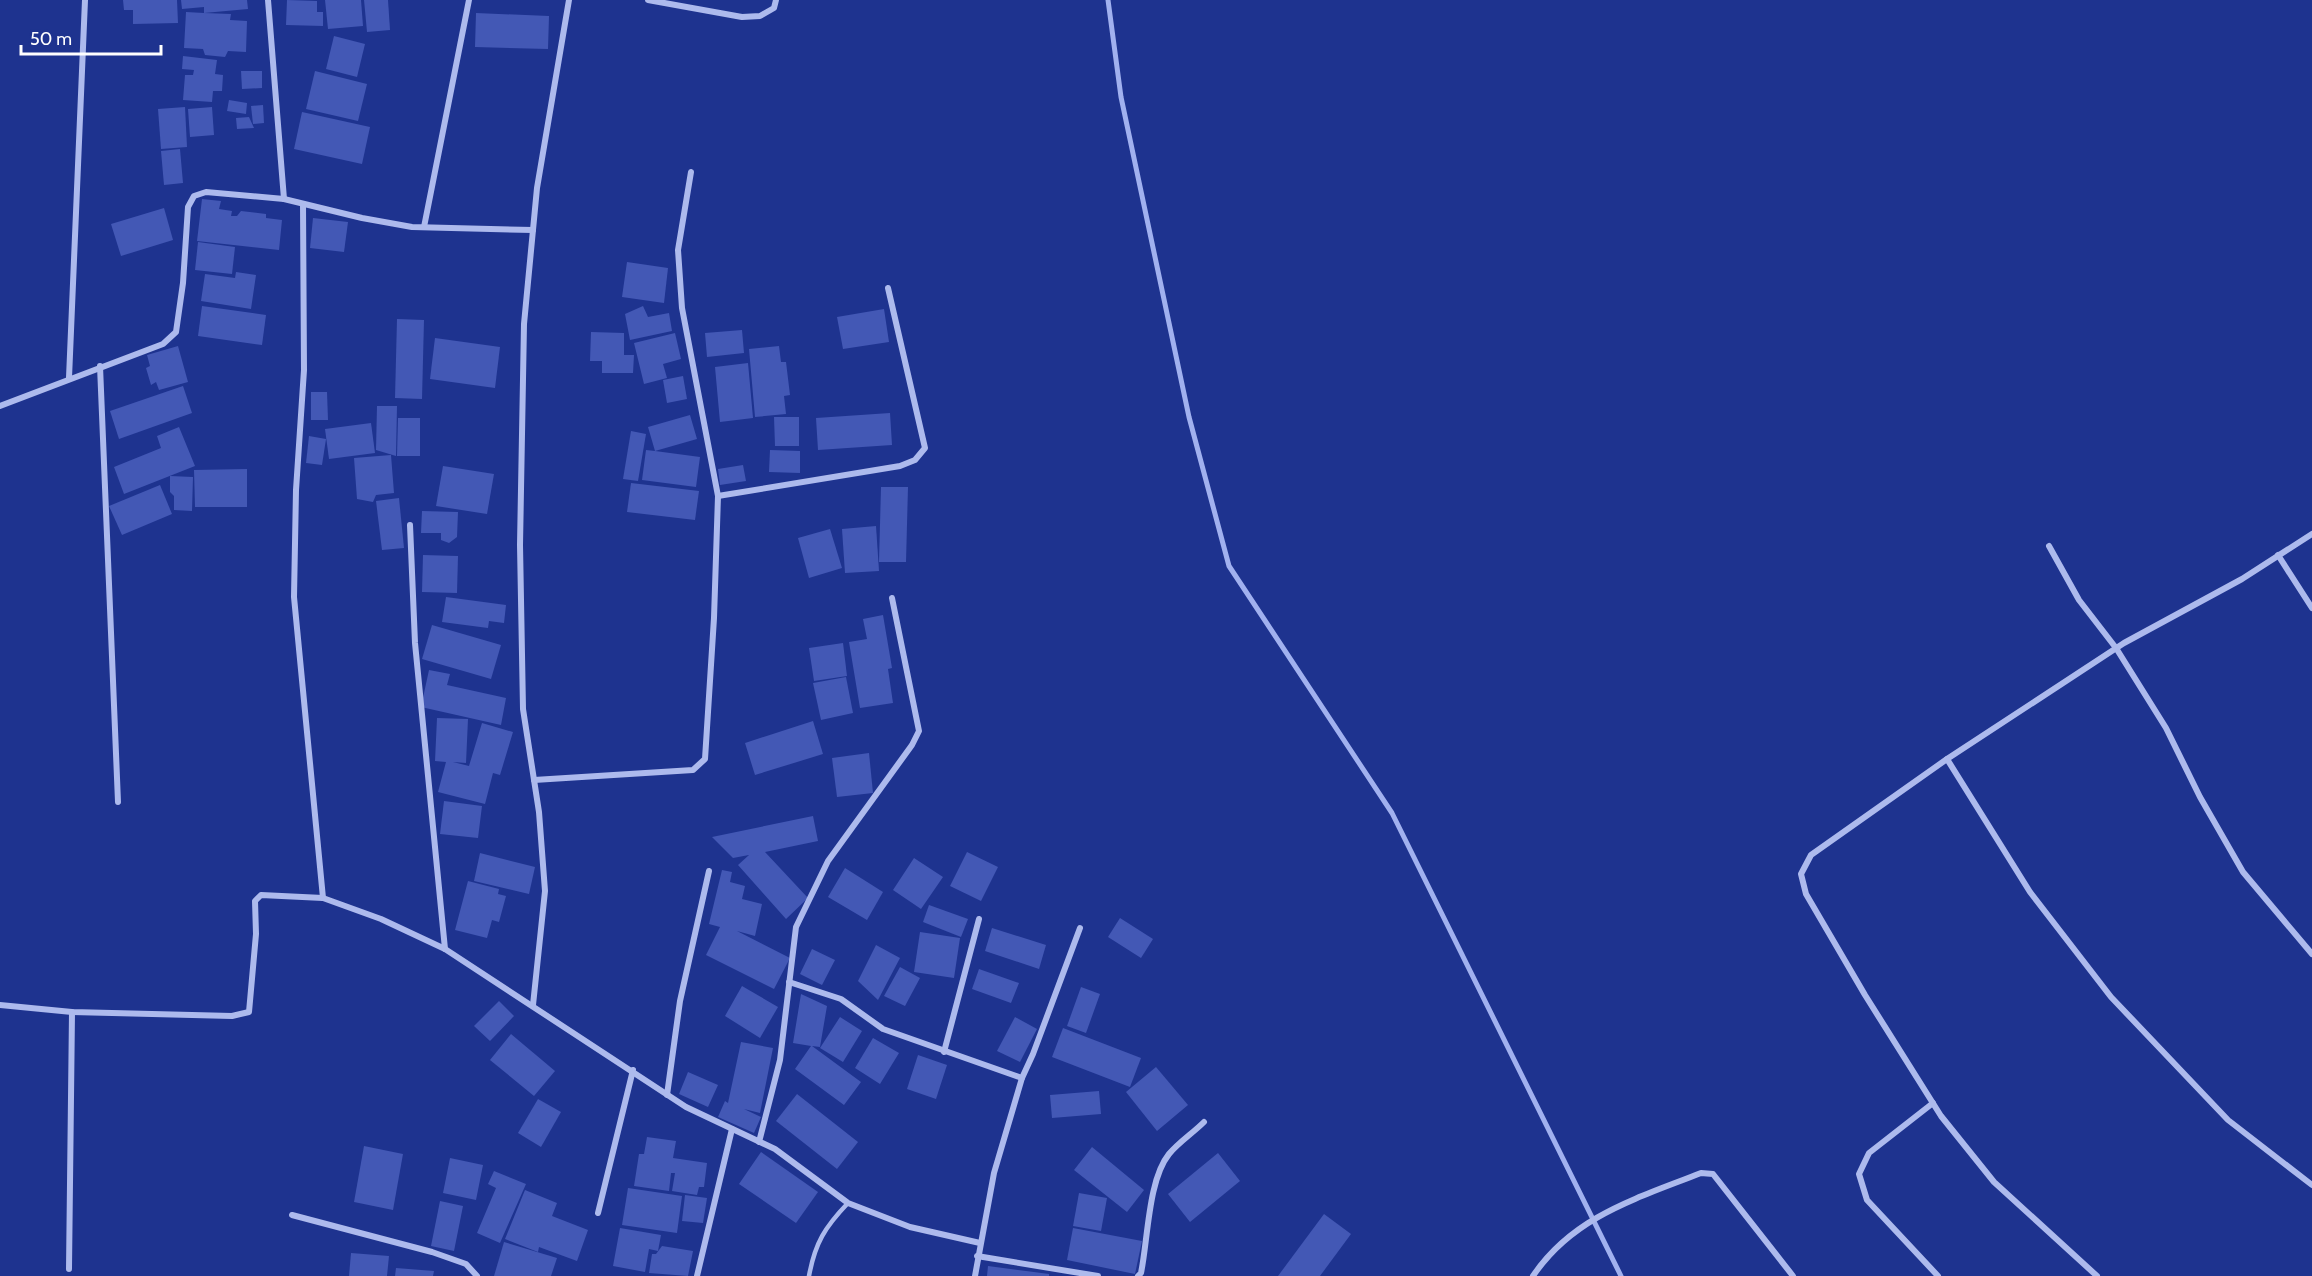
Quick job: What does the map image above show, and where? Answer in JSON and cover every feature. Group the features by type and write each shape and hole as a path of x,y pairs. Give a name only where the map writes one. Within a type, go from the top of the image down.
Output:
{"street":[{"path":"69,378 76,165 86,0"},
{"path":"268,0 284,199"},
{"path":"424,227 469,0"},
{"path":"533,1005 545,891 534,780 523,709 520,545 524,324 537,188 569,0"},
{"path":"648,0 742,17 760,16 774,8 776,0"},
{"path":"534,780 693,770 705,759 718,496 682,308 678,250 691,172"},
{"path":"0,406 100,366 163,344 176,332 183,283 188,207 194,196 206,192 284,199 362,218 424,227 533,230"},
{"path":"303,204 304,370 296,490 294,597 323,898"},
{"path":"718,496 900,466 915,460 925,448 888,288"},
{"path":"100,366 118,802"},
{"path":"410,525 415,643 445,950"},
{"path":"2097,1276 1994,1182 1933,1103 1806,894 1801,874 1811,855 1947,759 2116,648 2312,534"},
{"path":"2049,546 2079,600 2116,648 2166,728 2200,797 2243,872 2312,954"},
{"path":"2278,555 2312,608"},
{"path":"759,1142 780,1060 796,927 828,861 912,745 919,731 892,598"},
{"path":"1947,759 2031,892 2111,997 2228,1120 2312,1185"},
{"path":"668,1095 680,1001 709,871"},
{"path":"0,1005 72,1012 232,1016 249,1012 256,934 255,901 261,895 323,898 381,919 445,950 633,1070 686,1107 775,1149 848,1203 910,1227 980,1243"},
{"path":"944,1052 979,919"},
{"path":"975,1276 994,1173 1022,1078 1080,928"},
{"path":"789,982 841,999 884,1029 1022,1078"},
{"path":"69,1269 72,1012"},
{"path":"598,1213 633,1070"},
{"path":"1933,1103 1869,1153 1859,1174 1867,1200 1938,1276"},
{"path":"1138,1276 1141,1273 1145,1253 1152,1192 1168,1155 1204,1122"},
{"path":"697,1276 732,1129"},
{"path":"1533,1276 1581,1226 1612,1207 1701,1173 1713,1174 1793,1276"},
{"path":"292,1215 432,1252 466,1264 477,1276"},
{"path":"977,1256 1098,1276"}],"lane":[{"path":"809,1276 814,1251 828,1225 848,1203"}],"building":[{"path":"123,0 177,0 178,23 133,24 133,10 124,10"},
{"path":"181,0 247,0 248,9 204,13 204,7 182,9"},
{"path":"287,0 317,1 317,12 323,12 323,26 286,25"},
{"path":"325,0 361,0 363,26 328,29"},
{"path":"364,0 388,0 390,30 367,32"},
{"path":"186,12 231,14 230,20 247,21 246,52 228,51 225,57 205,55 203,49 184,48"},
{"path":"476,13 549,16 548,49 475,47"},
{"path":"334,36 365,44 357,77 326,69"},
{"path":"183,56 217,60 215,74 223,75 222,91 213,91 212,102 183,100 185,75 193,75 194,70 182,69"},
{"path":"241,71 262,71 262,88 242,89"},
{"path":"315,71 367,84 358,121 306,109"},
{"path":"229,100 247,103 246,114 227,111"},
{"path":"263,105 264,123 253,124 251,106"},
{"path":"185,107 187,147 161,149 158,109"},
{"path":"212,107 214,135 190,137 188,109"},
{"path":"302,112 370,127 362,164 294,149"},
{"path":"249,117 254,128 237,129 236,118"},
{"path":"180,149 183,183 164,185 161,151"},
{"path":"202,199 221,201 219,209 232,211 231,216 237,216 241,211 266,214 266,218 282,220 279,250 197,241"},
{"path":"164,208 173,240 121,256 111,224"},
{"path":"313,218 348,222 344,252 310,248"},
{"path":"198,242 235,247 232,274 195,270"},
{"path":"627,262 668,268 664,303 622,297"},
{"path":"236,272 256,275 251,309 201,301 205,274 235,278"},
{"path":"202,306 266,315 262,345 198,336"},
{"path":"643,306 648,317 669,313 672,331 630,340 625,314"},
{"path":"884,309 889,342 843,349 837,317"},
{"path":"397,319 424,320 422,399 395,398"},
{"path":"742,330 744,353 707,357 705,333"},
{"path":"591,332 624,333 624,355 634,355 633,373 602,373 602,361 590,361"},
{"path":"675,333 681,359 663,364 667,378 644,384 634,343"},
{"path":"435,338 500,347 495,388 430,379"},
{"path":"178,346 188,382 159,390 156,382 151,385 146,368 150,366 147,355"},
{"path":"779,346 781,362 786,362 790,395 784,396 786,414 755,417 749,349"},
{"path":"748,363 753,418 720,422 715,367"},
{"path":"683,376 687,399 667,403 663,380"},
{"path":"183,386 192,413 119,439 110,411"},
{"path":"311,392 327,392 328,420 311,420"},
{"path":"377,406 397,406 396,456 376,450"},
{"path":"890,413 892,445 818,450 816,418"},
{"path":"690,415 697,439 655,451 648,427"},
{"path":"774,417 799,417 799,446 775,446"},
{"path":"398,418 420,418 420,456 397,456"},
{"path":"371,423 375,453 329,459 325,429"},
{"path":"179,427 195,466 124,494 114,467 161,448 157,436"},
{"path":"631,431 646,434 638,481 623,479"},
{"path":"309,436 326,439 322,465 306,463"},
{"path":"646,450 700,457 696,487 642,480"},
{"path":"770,450 800,451 800,473 769,472"},
{"path":"391,455 394,493 376,495 373,502 357,499 354,458"},
{"path":"743,465 746,481 720,485 718,469"},
{"path":"443,466 494,474 487,514 436,506"},
{"path":"247,469 247,507 195,507 194,470"},
{"path":"170,476 193,477 192,511 174,510 174,496 170,492"},
{"path":"631,483 699,491 695,520 627,512"},
{"path":"160,485 172,514 122,535 109,506"},
{"path":"881,487 908,487 906,562 879,562"},
{"path":"399,498 404,548 382,550 376,501"},
{"path":"422,511 458,512 457,537 449,543 441,540 441,533 421,533"},
{"path":"876,526 879,571 845,573 842,529"},
{"path":"830,529 842,568 809,578 798,538"},
{"path":"423,555 458,556 457,593 422,592"},
{"path":"446,597 506,605 504,623 489,621 488,628 442,622"},
{"path":"883,615 892,668 888,669 893,703 860,708 849,642 867,639 863,619"},
{"path":"432,625 501,645 491,679 422,659"},
{"path":"843,643 847,676 814,681 809,648"},
{"path":"429,670 450,674 447,685 506,698 501,725 421,707"},
{"path":"846,677 853,713 821,720 813,683"},
{"path":"437,718 468,719 466,763 453,762 469,766 482,723 513,732 500,775 493,773 485,804 438,792 446,762 435,761"},
{"path":"813,721 823,754 755,775 745,743"},
{"path":"869,753 873,793 837,797 832,758"},
{"path":"444,801 482,806 478,838 440,834"},
{"path":"813,816 818,841 765,852 808,898 786,919 738,865 749,855 733,858 712,837"},
{"path":"967,852 998,867 981,901 950,886"},
{"path":"480,853 535,867 529,894 474,881"},
{"path":"914,858 943,877 921,909 893,890"},
{"path":"845,868 883,892 867,920 828,897"},
{"path":"722,870 732,872 730,882 745,886 742,899 762,904 755,936 737,931 790,958 774,989 706,955 720,927 709,924"},
{"path":"468,881 499,889 498,894 506,896 499,922 492,920 487,938 455,930"},
{"path":"929,905 968,919 961,937 923,922"},
{"path":"1120,918 1153,939 1141,958 1108,937"},
{"path":"992,928 1046,945 1039,969 985,951"},
{"path":"920,932 960,938 954,978 914,972"},
{"path":"876,945 900,958 878,1000 858,981"},
{"path":"812,949 835,960 822,985 800,974"},
{"path":"900,967 920,978 905,1006 884,996"},
{"path":"979,969 1019,983 1011,1003 972,989"},
{"path":"742,986 778,1007 760,1038 725,1016"},
{"path":"1081,987 1100,994 1086,1033 1067,1026"},
{"path":"801,994 827,1006 820,1047 812,1046 861,1082 844,1105 795,1069 811,1046 793,1043"},
{"path":"499,1001 514,1016 490,1041 474,1026"},
{"path":"840,1017 862,1031 843,1062 820,1048"},
{"path":"1015,1017 1037,1029 1020,1062 997,1051"},
{"path":"1063,1028 1141,1058 1130,1087 1052,1057"},
{"path":"511,1034 555,1071 534,1096 490,1060"},
{"path":"873,1038 899,1053 880,1084 855,1068"},
{"path":"741,1042 773,1048 760,1113 744,1109 761,1117 754,1133 718,1117 725,1101 728,1103"},
{"path":"918,1055 947,1065 936,1099 907,1089"},
{"path":"1156,1067 1188,1105 1157,1131 1126,1092"},
{"path":"688,1072 718,1085 708,1107 679,1094"},
{"path":"1099,1091 1101,1114 1052,1118 1050,1095"},
{"path":"797,1094 858,1142 837,1169 776,1121"},
{"path":"538,1099 561,1112 541,1147 518,1133"},
{"path":"647,1137 676,1141 673,1158 707,1163 704,1187 699,1187 697,1195 672,1191 675,1173 671,1173 669,1191 634,1186 639,1154 644,1154"},
{"path":"364,1146 403,1154 393,1210 354,1202"},
{"path":"1092,1147 1144,1190 1127,1212 1074,1170"},
{"path":"761,1152 818,1192 796,1223 739,1184"},
{"path":"1218,1153 1240,1181 1190,1222 1168,1194"},
{"path":"450,1158 483,1165 476,1200 443,1193"},
{"path":"494,1171 526,1184 500,1243 477,1233 496,1188 488,1184"},
{"path":"628,1188 682,1196 677,1233 622,1225"},
{"path":"525,1190 557,1203 552,1216 588,1230 577,1261 539,1247 538,1252 505,1239"},
{"path":"1079,1193 1107,1198 1101,1231 1073,1226"},
{"path":"685,1195 707,1198 703,1223 682,1221"},
{"path":"440,1201 463,1206 454,1251 431,1246"},
{"path":"1324,1214 1351,1234 1320,1276 1278,1276"},
{"path":"620,1228 661,1235 658,1251 649,1249 645,1272 613,1266"},
{"path":"1073,1228 1142,1241 1135,1274 1067,1260"},
{"path":"504,1242 557,1258 551,1276 494,1276"},
{"path":"662,1246 693,1251 688,1276 649,1273 652,1254 656,1254"},
{"path":"351,1253 389,1256 387,1276 349,1276"},
{"path":"988,1266 1049,1274 1049,1276 987,1276"},
{"path":"396,1268 434,1271 433,1276 395,1276"}],"waterway":[{"path":"1108,0 1121,97 1189,417 1229,566 1392,813 1621,1276"}]}
